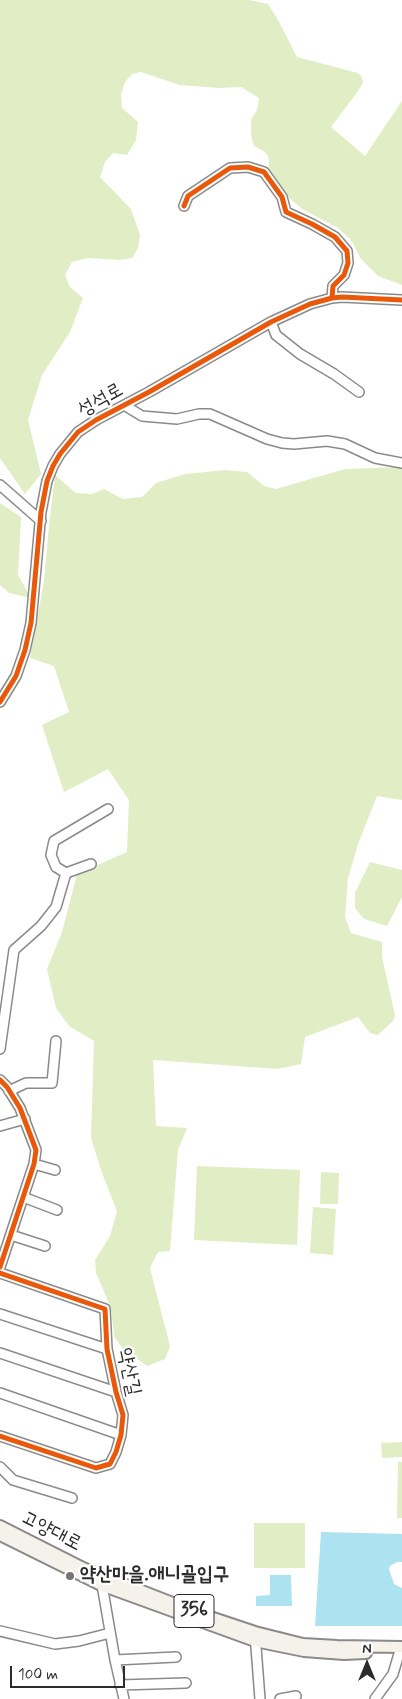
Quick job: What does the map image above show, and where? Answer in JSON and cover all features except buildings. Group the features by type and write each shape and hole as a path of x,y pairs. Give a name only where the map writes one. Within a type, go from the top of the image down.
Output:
{"main road":[{"name":"고양대로","path":"0,1526 83,1568 101,1580"},
{"name":"고양대로","path":"0,1535 101,1580 198,1613 255,1636 303,1644 401,1650"}],"street":[{"path":"184,206 188,196 230,168 248,167 264,172 282,197 286,212 335,237 347,251 348,263 344,275 333,286 332,298"},
{"name":"성석로","path":"0,702 16,676 31,623 47,481 60,454 78,432 271,322 310,304 332,298 402,300"},
{"path":"271,322 276,335 300,354 334,374 359,392"},
{"path":"124,405 142,416 177,419 199,414 210,414 267,439 282,443 294,444 327,441 345,444 374,458 402,463"},
{"path":"0,485 41,521"},
{"path":"66,873 56,867 52,855 54,841 108,809"},
{"path":"66,873 91,864"},
{"path":"0,1049 14,950 41,926 56,907 66,873"},
{"path":"9,1091 26,1084 52,1083 56,1041"},
{"path":"0,1080 9,1091 25,1119 35,1145 36,1155 0,1267"},
{"path":"0,1126 25,1119"},
{"path":"34,1164 55,1170"},
{"path":"23,1197 56,1210"},
{"path":"11,1235 45,1246"},
{"name":"약산길","path":"0,1273 105,1309 107,1349 123,1415 122,1435 110,1464 96,1468 0,1436"},
{"name":"약산길","path":"0,1314 107,1349"},
{"name":"약산길","path":"0,1353 116,1392"},
{"path":"0,1393 122,1435"},
{"path":"0,1467 13,1480 72,1498"},
{"path":"101,1580 124,1699"},
{"path":"0,1631 55,1644 79,1641 110,1632"},
{"path":"255,1636 260,1699"},
{"path":"375,1699 393,1674 401,1650"},
{"path":"115,1660 176,1657"},
{"path":"120,1685 186,1683"},
{"path":"280,1699 296,1696"}],"green space":[{"path":"0,0 249,0 268,4 297,57 358,73 362,77 363,83 331,127 365,156 402,101 402,285 378,276 361,259 351,240 338,228 302,209 279,189 268,173 268,156 264,151 254,146 251,135 251,120 257,110 259,98 241,87 219,88 180,85 141,72 132,74 125,82 121,94 122,108 138,122 136,140 127,155 113,153 105,162 100,177 131,209 140,235 138,248 132,258 120,260 88,258 72,262 65,275 70,287 83,298 70,332 42,375 28,420 41,474 25,494 0,458"},
{"path":"402,467 402,800 377,796 358,844 348,878 345,917 351,933 382,942 382,957 395,1015 393,1021 378,1035 370,1033 358,1017 305,1037 301,1064 278,1069 153,1060 156,1126 187,1128 178,1150 170,1251 158,1252 150,1268 170,1346 165,1359 147,1366 122,1348 114,1336 111,1308 96,1273 95,1260 110,1236 117,1211 91,1138 94,1041 69,1026 56,1008 47,969 62,932 77,874 127,852 129,800 108,769 64,792 42,725 69,712 54,666 30,658 44,581 55,475 76,493 92,494 104,489 123,499 142,497 156,483 185,474 226,470 247,472 264,486 276,489 345,469"},
{"path":"0,503 21,517 18,575 31,598 9,593 0,585"},
{"path":"370,862 402,870 402,897 387,926 364,919 355,908 355,893"},
{"path":"197,1166 300,1170 297,1245 194,1240"},
{"path":"321,1172 339,1173 338,1204 320,1204"},
{"path":"313,1207 336,1209 333,1255 310,1253"},
{"path":"402,1442 402,1457 382,1458 381,1443"},
{"path":"398,1462 402,1462 402,1518 397,1518"},
{"path":"254,1523 305,1523 305,1568 254,1568"}],"water":[{"path":"321,1532 402,1534 402,1562 397,1562 390,1566 389,1569 394,1584 402,1588 402,1626 315,1626"},
{"path":"270,1575 291,1575 292,1606 256,1606 256,1596 270,1595"}],"cycle path":[{"path":"184,206 188,196 230,168 248,167 264,172 282,197 286,212 335,237 347,251 348,263 344,275 333,286 332,298"},
{"path":"0,702 16,676 25,650 31,623 41,512 47,481 60,454 78,432 96,420 271,322 310,304 342,297 402,300"},
{"path":"0,1080 7,1087 20,1108 36,1150 34,1164 0,1267"},
{"path":"0,1273 105,1309 107,1349 123,1415 121,1435 110,1464 96,1468 0,1436"}],"place":[{"name":"약산마을.애니골입구","path":"70,1576"}]}
